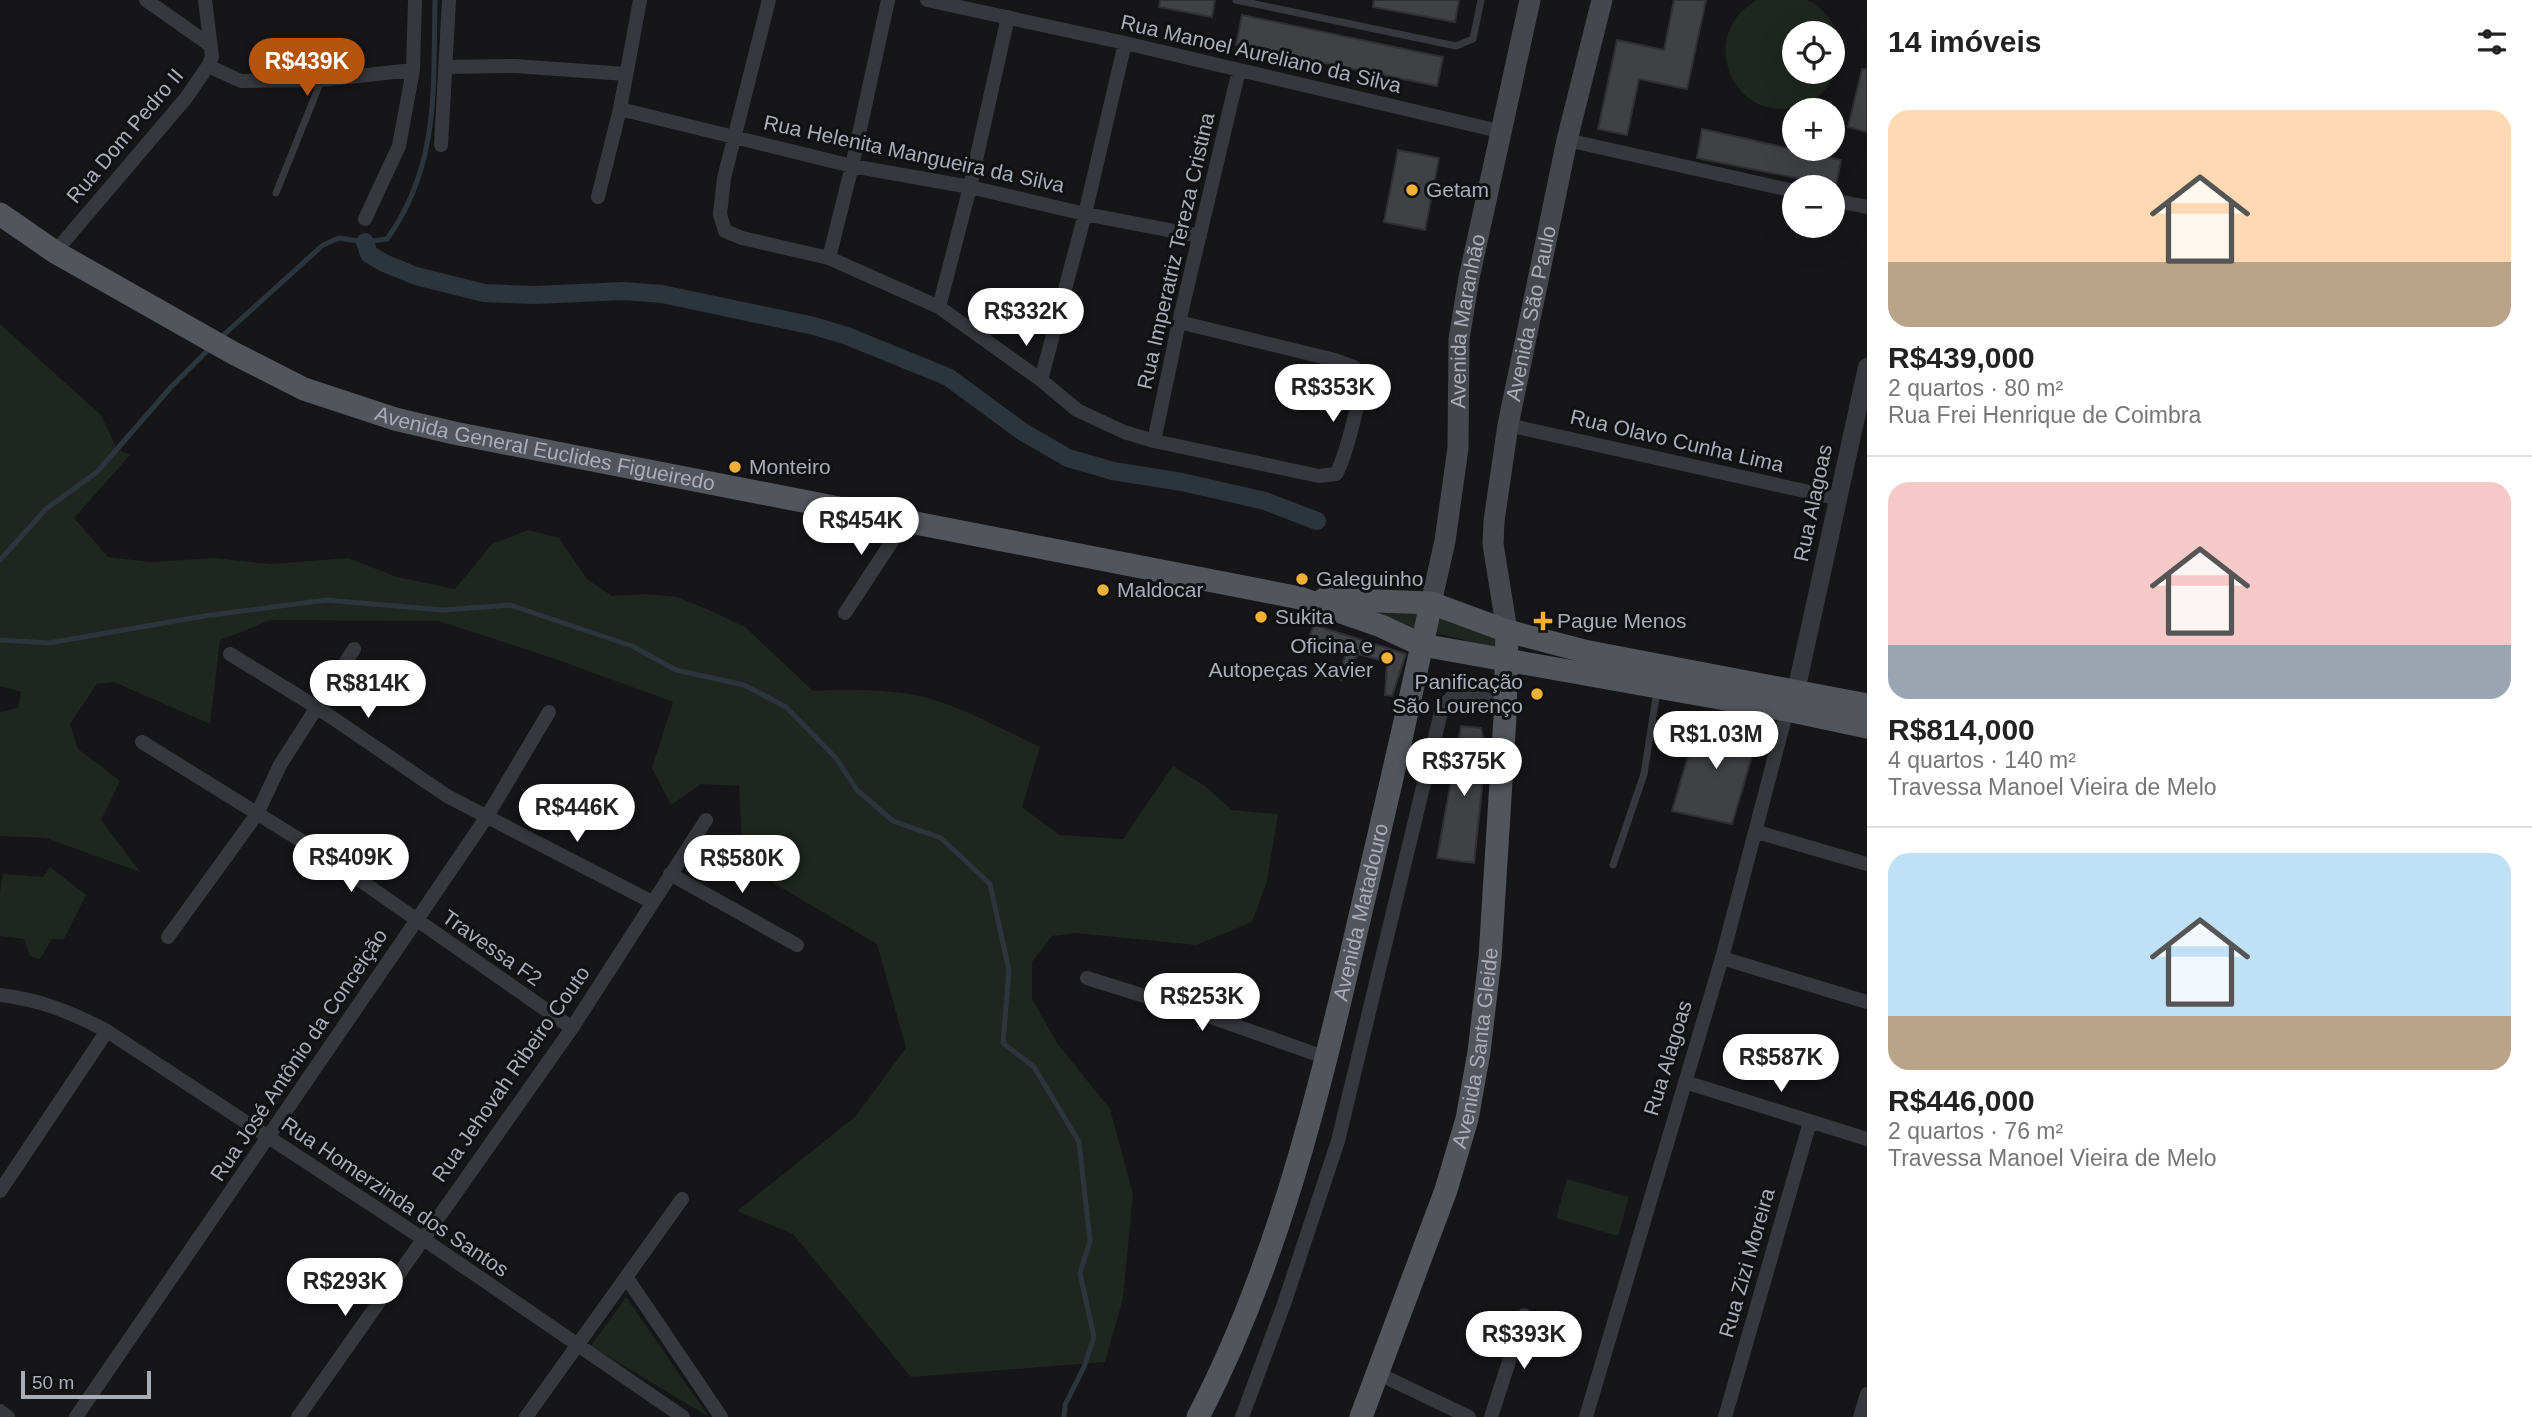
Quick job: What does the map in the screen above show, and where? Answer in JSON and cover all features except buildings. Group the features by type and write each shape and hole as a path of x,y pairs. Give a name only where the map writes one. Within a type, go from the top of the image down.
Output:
{"main road":[{"name":"Avenida Maranhão","path":"1432,603 1445,541 1458,448 1459,339 1483,213 1530,0"},
{"name":"Avenida São Paulo","path":"1507,631 1493,544 1508,425 1567,140 1602,0"},
{"name":"Avenida General Euclides Figueiredo","path":"0,214 55,251 235,354 304,389 395,419 453,433 1300,598 1381,626 1422,645 1658,687 1792,701"},
{"name":"Avenida General Euclides Figueiredo","path":"1300,598 1432,603 1507,631 1792,701"},
{"name":"Avenida Matadouro","path":"1198,1417 1254,1296 1290,1189 1327,1058 1432,603"},
{"name":"Avenida Santa Gleide","path":"1361,1417 1446,1190 1469,1105 1479,1052 1490,958 1506,706 1507,631"},
{"path":"1792,701 1867,705"},
{"path":"1792,701 1867,727"}],"street":[{"path":"146,0 210,45"},
{"name":"Rua Dom Pedro II","path":"55,251 186,98 208,66 212,57 205,0"},
{"path":"365,219 399,146 413,70 415,0"},
{"path":"441,145 449,0"},
{"path":"598,197 620,108 640,0"},
{"path":"769,0 720,199 721,222 725,231 742,238 829,257 939,307 1041,380 1077,410 1124,432 1320,477 1332,476 1340,467 1360,390 1358,372 1350,365 1179,322"},
{"path":"829,257 888,0"},
{"name":"Rua Manoel Aureliano da Silva","path":"928,0 1125,43 1503,132"},
{"path":"939,307 970,187 1008,17"},
{"path":"1041,380 1085,214 1125,43"},
{"path":"208,66 241,81 321,80 413,70"},
{"path":"445,67 515,66 626,74"},
{"name":"Rua Imperatriz Tereza Cristina","path":"1154,441 1179,322 1239,70"},
{"name":"Rua Helenita Mangueira da Silva","path":"620,108 852,166 970,187 1085,214 1200,236"},
{"path":"1567,140 1782,188"},
{"path":"1845,203 1867,207"},
{"name":"Rua Alagoas","path":"1586,1417 1757,832 1792,701 1867,367"},
{"name":"Rua Olavo Cunha Lima","path":"1508,425 1836,498"},
{"path":"845,613 906,520"},
{"path":"168,937 257,814 280,765 354,649"},
{"path":"230,654 318,708 447,796 652,902"},
{"path":"1242,1417 1284,1304 1338,1141 1442,708 1455,693 1469,693 1506,706"},
{"name":"Rua José Antônio da Conceição","path":"76,1417 416,922 486,817 549,712"},
{"name":"Travessa F2","path":"142,741 350,872 416,922 572,1028"},
{"name":"Rua Jehovah Ribeiro Couto","path":"298,1417 572,1028 706,820"},
{"path":"1757,832 1867,864"},
{"path":"670,874 797,945"},
{"path":"1722,958 1867,1002"},
{"path":"1087,978 1205,1015 1327,1058"},
{"name":"Rua Homerzinda dos Santos","path":"0,995 56,1006 107,1031 422,1238 683,1417"},
{"path":"0,1191 107,1031"},
{"path":"1685,1082 1867,1139"},
{"name":"Rua Zizi Moreira","path":"1725,1417 1810,1122"},
{"path":"526,1417 682,1199"},
{"path":"627,1278 721,1417"},
{"path":"1491,1417 1524,1315"},
{"path":"1379,1374 1469,1417"},
{"path":"1860,1417 1867,1394"},
{"path":"0,1411 8,1417"}],"lane":[{"path":"1236,0 1456,46 1473,39 1481,0"},
{"path":"275,193 321,80"},
{"path":"1613,866 1644,774 1658,687"}],"shaded area":[{"path":"1757,0 1806,0 1813,3 1831,21 1782,21 1782,84 1829,84 1816,98 1782,98 1782,109 1759,104 1742,92 1731,76 1726,56 1728,35 1738,16"},
{"path":"0,324 101,415 117,449 130,455 74,518 108,557 151,562 215,558 271,564 348,558 397,577 455,589 492,544 528,530 559,538 587,579 612,596 645,594 677,597 745,627 813,691 874,690 927,698 960,709 1040,747 1022,807 1059,835 1123,839 1173,766 1205,786 1232,810 1278,814 1267,881 1252,922 1196,945 1076,933 1052,936 1032,962 1032,999 1057,1043 1110,1109 1133,1194 1123,1298 1105,1362 911,1377 793,1234 737,1211 855,1117 906,1048 877,944 743,865 739,786 701,784 671,805 652,768 673,702 561,661 439,621 271,620 220,640 210,724 114,682 97,684 70,724 78,749 120,781 101,820 140,872 46,838 0,836 0,712 18,708 21,692 0,686"},
{"path":"1330,602 1418,608 1412,637"},
{"path":"1435,614 1498,635 1496,648 1431,632"},
{"path":"50,867 86,895 64,939 52,939 40,959 30,956 24,939 0,936 0,893 3,874 43,877"},
{"path":"1567,1179 1629,1197 1618,1236 1556,1218"},
{"path":"626,1297 709,1417 591,1346"}],"waterway":[{"path":"219,339 323,245 339,238 365,242 387,239 417,183 425,154 433,94 435,0"},
{"path":"365,242 369,254 384,263 416,276 484,293 535,295 624,291 662,294 814,326 847,336 948,377 1023,432 1068,458 1113,471 1182,482 1265,501 1317,521"},
{"path":"0,560 46,509 97,472 172,386 212,346"},
{"path":"0,640 49,643 204,616 326,600 443,610 510,605 632,646 676,670 744,685 786,707 836,758 857,790 893,821 941,838 990,884 1009,970 1003,1043 1034,1067 1079,1142 1090,1241 1080,1273 1094,1337 1084,1367 1065,1405 1064,1417"}],"place":[{"name":"Getam","path":"1412,190"},
{"name":"Monteiro","path":"735,467"},
{"name":"Galeguinho","path":"1302,579"},
{"name":"Maldocar","path":"1103,590"},
{"name":"Sukita","path":"1261,617"},
{"name":"Pague Menos","path":"1543,621"},
{"name":"Oficina e Autopeças Xavier","path":"1387,658"},
{"name":"Panificação São Lourenço","path":"1537,694"}]}
